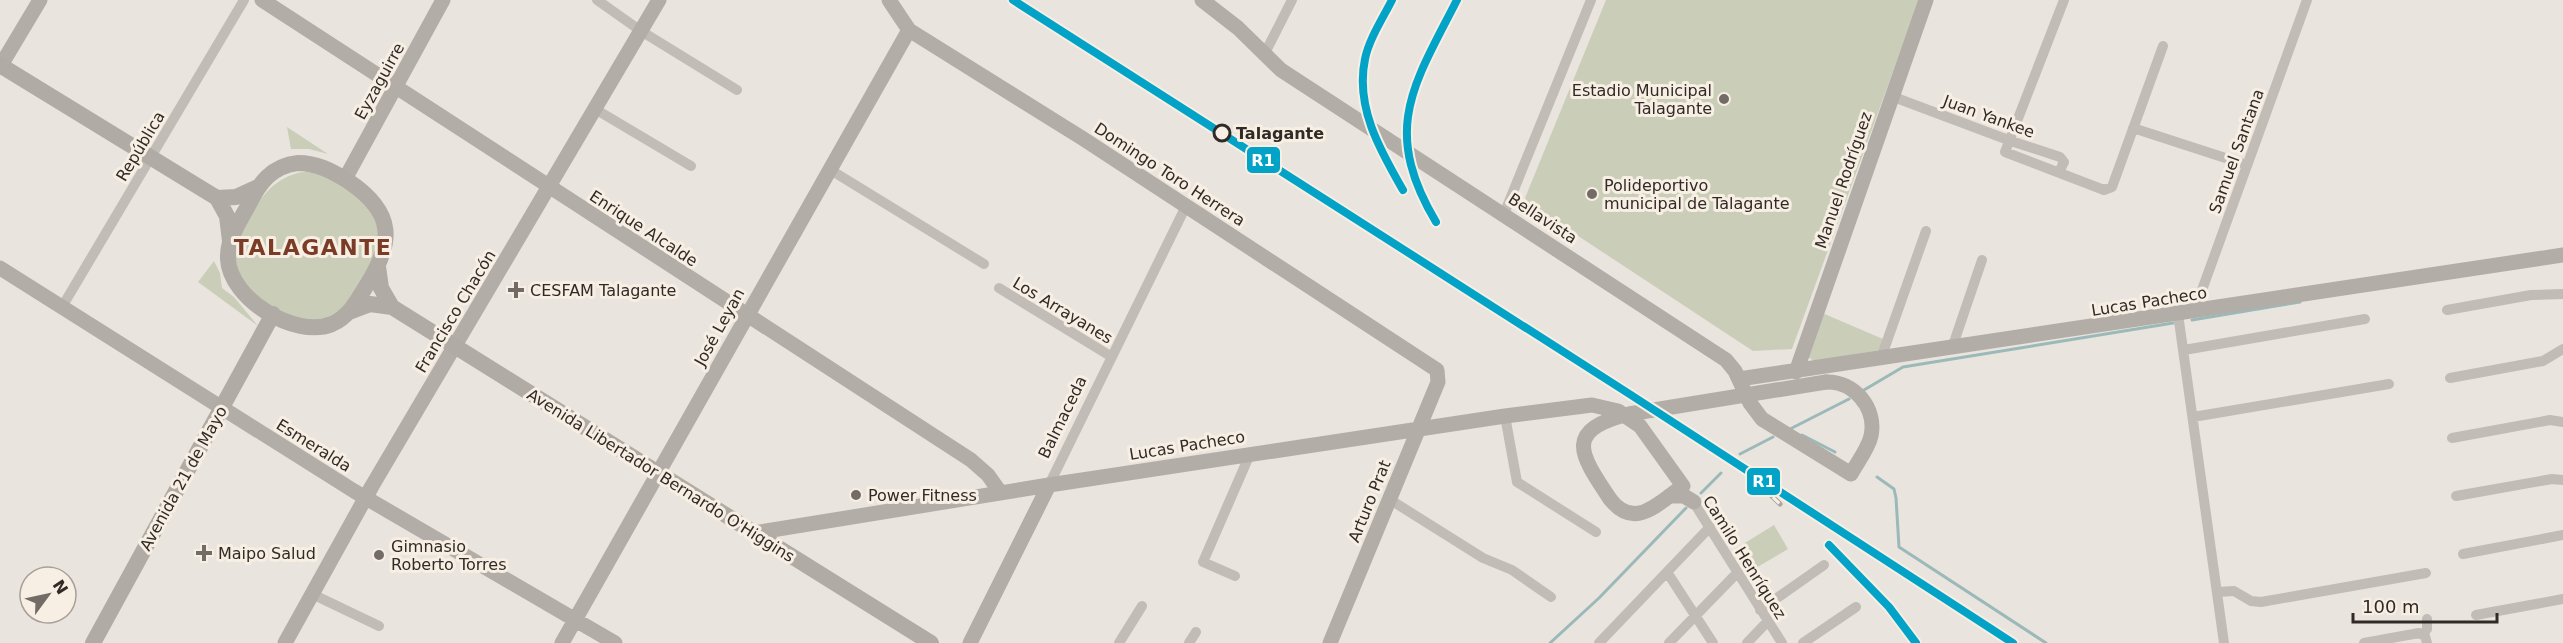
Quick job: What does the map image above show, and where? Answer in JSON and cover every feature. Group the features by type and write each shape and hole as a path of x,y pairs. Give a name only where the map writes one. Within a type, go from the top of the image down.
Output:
{"main road":[{"path":"0,66 217,198 227,216 230,242 229,266 237,284 247,296 273,314 294,325 312,328 335,322 349,312 370,304 392,307"},
{"path":"230,242 258,187 273,171 298,163 322,166 345,179 371,198 383,217 386,241 378,267 349,312"},
{"path":"217,198 236,197 258,187"},
{"path":"378,267 381,288 392,307"},
{"name":"Avenida Libertador Bernardo O'Higgins","path":"392,307 931,643"},
{"name":"Avenida 21 de Mayo","path":"93,643 273,314"}],"street":[{"path":"0,66 40,0"},
{"name":"República","path":"62,307 244,0"},
{"name":"Enrique Alcalde","path":"262,0 970,460 988,475 1000,492"},
{"name":"Eyzaguirre","path":"345,179 444,0"},
{"path":"597,0 641,31 737,90"},
{"name":"Francisco Chacón","path":"285,643 365,498 659,0"},
{"name":"Domingo Toro Herrera","path":"889,0 909,30 1432,365 1438,373"},
{"name":"Bellavista","path":"1202,0 1238,28 1281,70 1726,360 1739,379 1750,403 1762,419 1851,474 1870,439 1872,417 1862,399 1850,388 1839,383 1826,382 1629,414 1599,422 1588,433 1584,443 1584,454 1618,509 1633,514 1653,507 1669,496"},
{"path":"1264,55 1292,0"},
{"path":"1504,214 1591,0"},
{"name":"Manuel Rodríguez","path":"1796,372 1926,0"},
{"path":"2064,0 2005,152 2104,190 2115,185 2163,46"},
{"name":"Samuel Santana","path":"2194,312 2307,0"},
{"name":"José Leyan","path":"562,643 909,30"},
{"name":"Juan Yankee","path":"1891,96 2062,158 2064,162 2059,172"},
{"path":"595,109 691,166"},
{"path":"2133,128 2247,165"},
{"path":"829,169 984,264"},
{"name":"Balmaceda","path":"970,643 1186,206"},
{"path":"1881,358 1926,231"},
{"name":"Lucas Pacheco","path":"1739,379 2563,255"},
{"path":"1952,348 1982,260"},
{"name":"Esmeralda","path":"0,268 365,498 615,643"},
{"name":"Los Arrayanes","path":"999,288 1112,357"},
{"path":"2447,310 2531,295 2563,294"},
{"path":"2178,314 2224,643"},
{"path":"2184,350 2365,319"},
{"path":"2450,378 2543,361 2563,349"},
{"name":"Arturo Prat","path":"1330,643 1438,382 1438,373"},
{"path":"2193,417 2389,384"},
{"name":"Lucas Pacheco","path":"754,533 1049,484 1584,405 1610,408 1640,426 1683,486"},
{"path":"1505,416 1516,482 1596,532"},
{"path":"2452,438 2550,420 2563,422"},
{"path":"1235,576 1203,562 1250,454"},
{"path":"1669,496 1673,471"},
{"path":"2456,496 2552,479 2563,480"},
{"path":"1669,496 1683,486"},
{"name":"Camilo Henríquez","path":"1683,486 1782,643"},
{"path":"1669,496 1684,496 1694,502"},
{"path":"1389,499 1483,558 1512,570 1551,597"},
{"path":"1599,643 1710,527"},
{"path":"2463,554 2563,535"},
{"path":"1760,610 1824,565"},
{"path":"1667,572 1713,643"},
{"path":"1669,643 1737,573"},
{"path":"2217,592 2234,591 2252,601 2261,602 2426,573"},
{"path":"312,594 379,626"},
{"path":"2476,615 2563,599"},
{"path":"1119,643 1142,606"},
{"path":"1803,643 1856,607"},
{"path":"2364,643 2425,639 2427,619"},
{"path":"1747,643 1767,622"},
{"path":"1189,643 1196,632"}],"green space":[{"name":"Estadio Municipal Talagante","path":"1606,0 1919,0 1792,349 1753,351 1528,203 1525,198"},
{"path":"287,127 328,154 309,149 291,149"},
{"path":"311,171 326,175 367,202 382,238 355,296 339,312 318,322 294,319 268,304 246,283 239,272 236,261 241,234 265,194 285,178"},
{"path":"214,261 220,273 222,288 234,297 258,326 198,282"},
{"path":"1820,312 1883,339 1881,350 1814,361 1806,356"},
{"path":"1774,525 1788,549 1749,572 1735,549"}],"waterway":[{"path":"2192,320 2300,302"},
{"path":"1864,390 1903,367 2173,323"},
{"path":"1790,429 1849,399"},
{"path":"1802,435 1835,452"},
{"path":"1740,454 1773,437"},
{"path":"1701,493 1721,473"},
{"path":"1877,477 1894,489 1899,547 2046,643"},
{"path":"1550,643 1599,598 1686,508"}],"railway":[{"path":"1392,0 1367,51 1363,94 1378,144 1403,190"},
{"path":"1436,222 1419,189 1410,160 1407,134 1409,108 1427,58 1457,0"},
{"path":"1747,472 1780,504"}],"transit line":[{"name":"R1","path":"1013,0 1631,395 2013,643"},
{"name":"R1","path":"1392,0 1367,51 1363,94 1378,144 1403,190"},
{"name":"R1","path":"1436,222 1419,189 1410,160 1407,134 1409,108 1427,58 1457,0"},
{"name":"R1","path":"1829,545 1889,607 1916,643"}],"place":[{"name":"Estadio Municipal Talagante","path":"1724,99"},
{"name":"Talagante","path":"1222,133"},
{"name":"Polideportivo municipal de Talagante","path":"1592,194"},
{"name":"CESFAM Talagante","path":"516,290"},
{"name":"Power Fitness","path":"856,495"},
{"name":"Maipo Salud","path":"204,553"},
{"name":"Gimnasio Roberto Torres","path":"379,555"}],"district":[{"name":"TALAGANTE","path":"313,247"}]}
